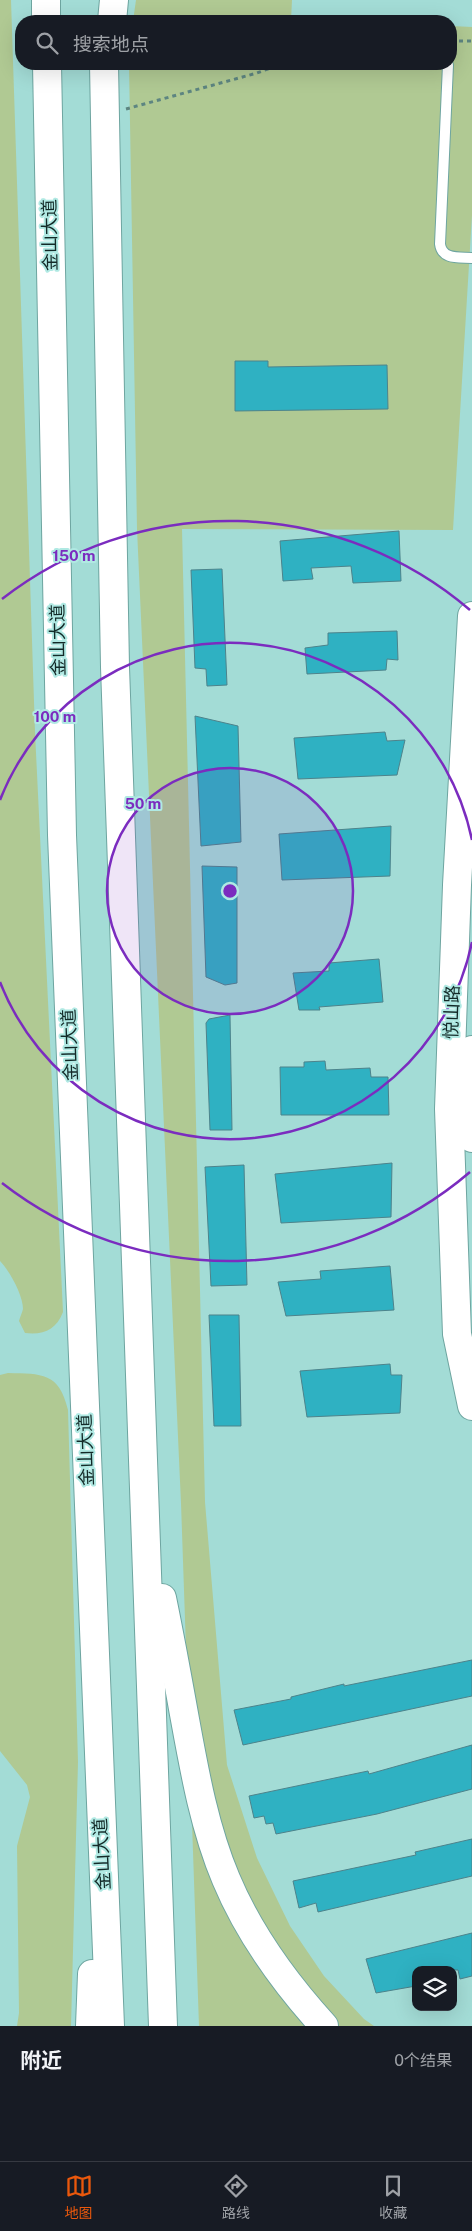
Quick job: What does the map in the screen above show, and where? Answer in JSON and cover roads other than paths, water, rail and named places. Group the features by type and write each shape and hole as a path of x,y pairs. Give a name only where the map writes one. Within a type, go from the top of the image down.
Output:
{"main road":[{"path":"46,0 46,15"},
{"path":"101,0 102,15"},
{"path":"113,15 114,0"},
{"name":"金山大道","path":"47,70 62,835 110,2026"},
{"path":"105,71 115,667 164,2026"},
{"name":"悦山路","path":"472,616 457,885 449,1109 457,1334 472,1406"},
{"name":"悦山路","path":"472,1050 470,1107 472,1138"},
{"path":"146,1512 194,1769 217,1855 240,1909 277,1971 324,2026"},
{"path":"90,2026 100,1806"}],"lane":[{"path":"448,70 440,244 446,256 472,258"}]}
